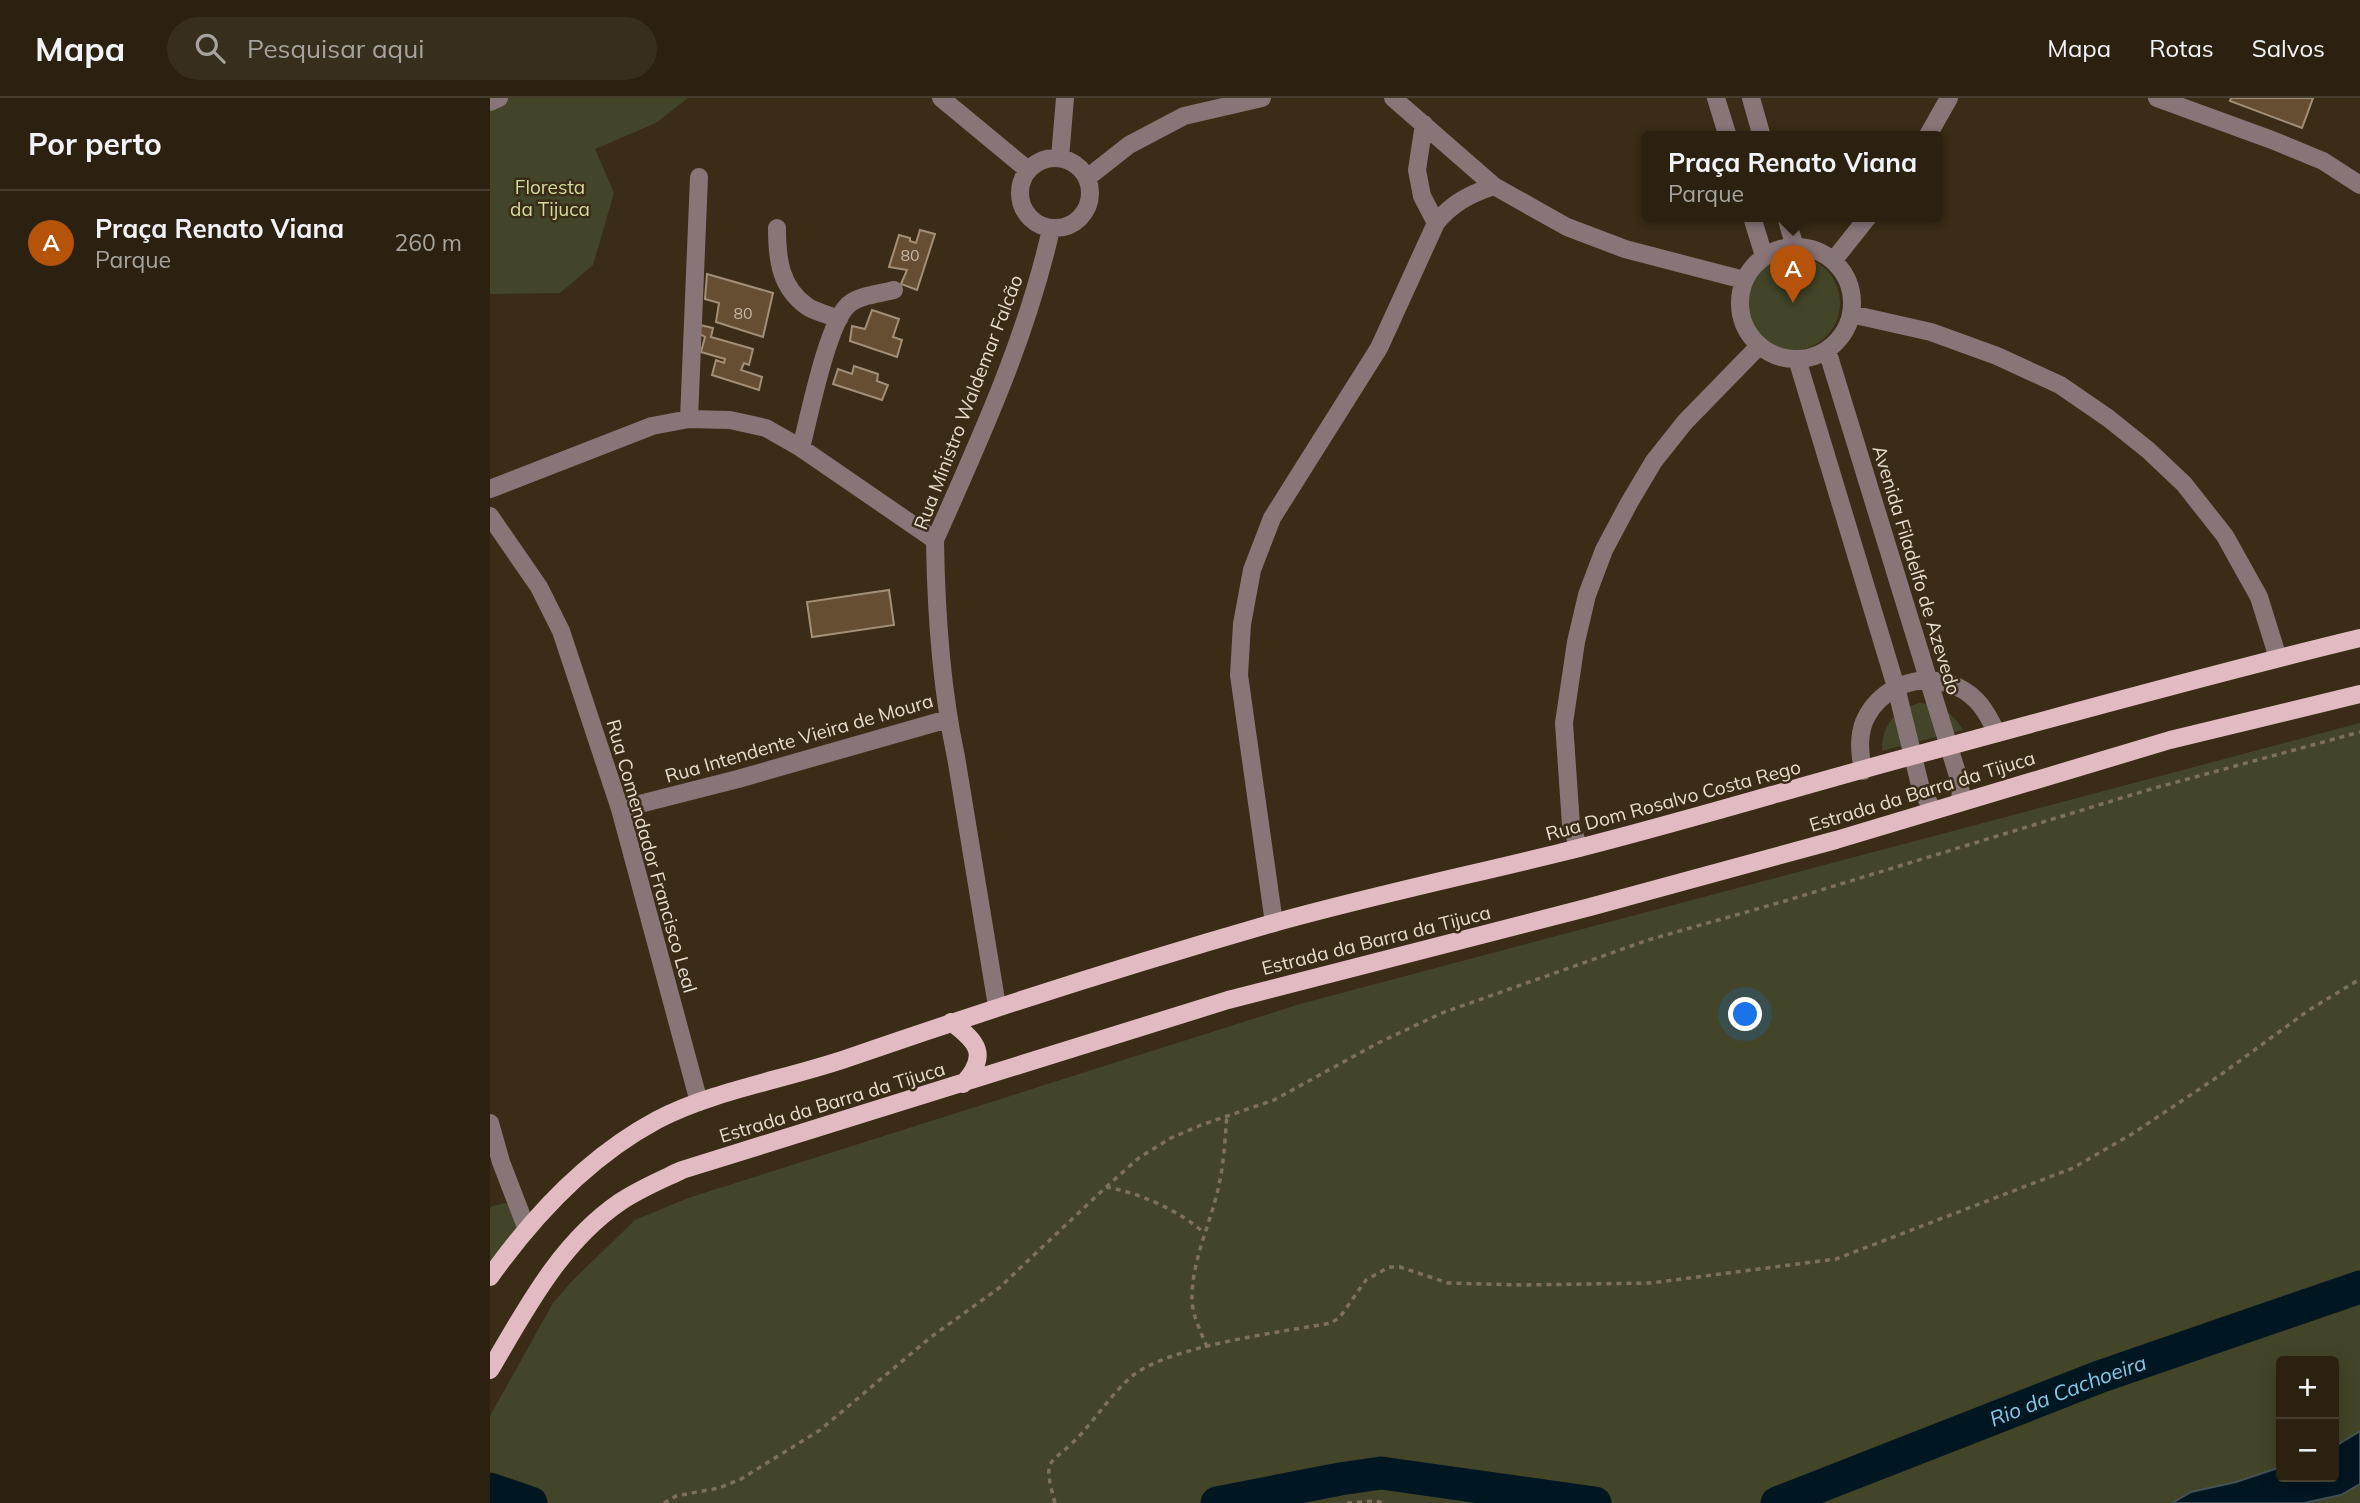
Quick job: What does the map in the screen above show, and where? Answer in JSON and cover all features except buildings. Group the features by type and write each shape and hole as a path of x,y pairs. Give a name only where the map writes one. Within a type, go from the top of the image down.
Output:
{"main road":[{"name":"Rua Dom Rosalvo Costa Rego","path":"997,1006 1274,923 1579,848 1914,755 2360,638"},
{"name":"Estrada da Barra da Tijuca","path":"490,1370 544,1279 586,1230 619,1202 682,1170 1228,1000 1590,907 1836,840 2170,740 2360,694"},
{"name":"Estrada da Barra da Tijuca","path":"490,1278 526,1227 564,1189 626,1138 662,1118 699,1102 815,1069 997,1006"},
{"path":"951,1022 969,1035 978,1050 976,1068 963,1084"}],"street":[{"path":"490,102 499,98"},
{"path":"942,98 1028,170"},
{"path":"1060,158 1065,98"},
{"path":"1087,178 1129,145 1184,116 1262,98"},
{"path":"1393,98 1494,186 1567,227 1625,248 1744,280"},
{"path":"1716,98 1726,131"},
{"path":"1751,98 1760,131"},
{"path":"1930,131 1949,98"},
{"path":"2157,98 2272,140 2323,162 2360,185"},
{"path":"1424,124 1417,170 1422,196 1436,223"},
{"path":"1048,158 1060,158 1081,168 1091,188 1087,210 1072,225 1051,229 1031,220 1020,201 1022,179 1037,163 1048,158"},
{"path":"690,419 699,177"},
{"path":"1274,923 1239,675 1242,624 1252,570 1272,518 1378,348 1436,223 1447,209 1468,195 1494,186"},
{"path":"1754,222 1764,256"},
{"path":"1788,222 1795,247"},
{"path":"1833,261 1864,222"},
{"path":"776,228 782,279 808,307 839,318"},
{"name":"Rua Ministro Waldemar Falcão","path":"997,1006 948,719 934,540 1020,340 1039,281 1051,229"},
{"path":"1784,248 1815,250 1839,268 1849,285 1851,314 1840,338 1827,350 1813,357 1797,359 1777,356 1752,339 1742,321 1739,300 1744,280 1764,256 1784,248"},
{"path":"801,448 833,327 846,306 856,299 894,290"},
{"path":"1851,314 1931,332 1997,356 2060,385 2148,450 2184,484 2225,536 2259,597 2278,658"},
{"path":"1579,848 1571,825 1563,723 1576,642 1587,595 1604,550 1654,461 1685,422 1759,346"},
{"name":"Avenida Filadelfo de Azevedo","path":"1827,350 1949,747 1961,789 1959,803"},
{"path":"1797,359 1896,687 1921,789 1933,810"},
{"path":"490,489 652,426 690,419 730,420 766,428 801,448 934,540"},
{"name":"Rua Comendador Francisco Leal","path":"490,516 539,587 561,631 620,809 699,1102"},
{"path":"1863,771 1860,738 1864,723 1883,696 1896,687 1928,679 1946,682 1978,701 1997,733"},
{"name":"Rua Intendente Vieira de Moura","path":"620,809 738,779 948,719"},
{"path":"490,1123 501,1162 526,1227"}],"path":[{"path":"664,1503 676,1496 719,1488 741,1479 820,1430 931,1337 999,1288 1140,1157 1171,1138 1227,1115 1274,1100 1378,1043 1443,1013 1648,940 2151,789 2360,732"},
{"path":"1055,1502 1047,1474 1049,1465 1070,1447 1132,1376 1159,1361 1207,1347 1331,1323 1340,1317 1366,1280 1388,1267 1401,1267 1448,1283 1651,1283 1836,1259 2073,1168 2132,1134 2219,1076 2309,1010 2360,979"},
{"path":"1207,1347 1196,1323 1192,1302 1194,1278 1219,1185 1227,1115"},
{"path":"1106,1187 1128,1190 1193,1223 1204,1233"},
{"path":"1347,1503 1385,1503"}],"green space":[{"name":"Floresta da Tijuca","path":"490,98 688,98 656,123 595,149 614,193 593,265 560,293 490,294"},
{"path":"1793,256 1811,260 1826,270 1836,285 1840,303 1836,321 1826,336 1811,346 1793,350 1775,346 1760,336 1750,321 1746,303 1750,285 1760,270 1775,260"},
{"path":"1919,703 1945,710 1963,730 1882,751 1884,734 1891,720 1896,714"},
{"path":"2360,723 2360,1503 490,1503 490,1416 553,1303 635,1220 688,1198 1300,1004"},
{"path":"506,1203 515,1209 519,1228 490,1266 490,1209 492,1206"}],"water":[{"path":"2360,1431 2360,1484 2341,1495 2304,1503 2172,1503 2191,1492 2236,1482 2276,1469 2276,1482 2339,1482 2339,1444"}],"waterway":[{"name":"Rio da Cachoeira","path":"1777,1503 2099,1377 2360,1287"},
{"name":"Rio da Cachoeira","path":"1217,1503 1381,1473 1595,1503"},
{"name":"Rio da Cachoeira","path":"490,1489 531,1503"}],"place":[{"name":"Praça Renato Viana","path":"1793,303"}]}
